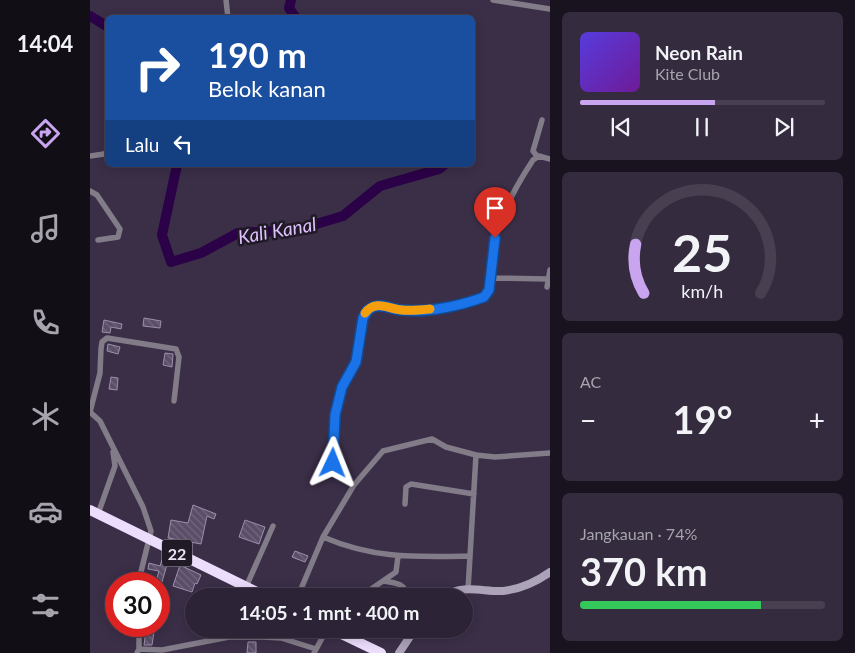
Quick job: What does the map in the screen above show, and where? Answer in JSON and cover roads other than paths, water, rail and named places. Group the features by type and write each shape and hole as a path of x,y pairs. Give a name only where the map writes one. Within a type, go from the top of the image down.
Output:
{"highway":[{"name":"22","path":"94,512 246,587"},
{"path":"350,638 381,653"}],"street":[{"path":"226,0 228,15"},
{"path":"493,0 550,9"},
{"path":"542,120 533,151 537,156 550,158"},
{"path":"90,156 105,153"},
{"path":"354,485 335,470 332,454 335,415 342,387 356,362 363,318 368,310 383,305 402,310 428,310 477,299 487,294 491,278 493,248 500,220 537,156"},
{"path":"90,191 98,195 120,229 118,237 98,240"},
{"path":"547,286 550,270"},
{"path":"491,278 548,279"},
{"path":"141,572 151,531 143,507 100,421 90,412 100,373 102,342 107,338 176,349 179,357 174,401"},
{"path":"301,588 323,537 354,485 380,454 390,448 432,439 446,447 476,456 495,458 550,453"},
{"path":"94,512 115,466 112,445"},
{"path":"468,588 476,456"},
{"path":"405,504 406,487 411,484 474,494"},
{"path":"246,587 273,526"},
{"path":"323,537 365,552 398,556 470,556"},
{"path":"373,588 396,572 398,556"},
{"path":"473,590 512,589 535,581 550,572"},
{"path":"383,581 400,584 405,588"},
{"path":"139,637 138,651 162,650 229,637 264,636 281,638 315,651 322,638"},
{"path":"400,653 409,638"}],"waterway":[{"name":"Kali Kanal","path":"291,0 289,8 294,15"},
{"name":"Kali Kanal","path":"90,16 105,25"},
{"name":"Kali Kanal","path":"177,167 162,235 171,262 201,253 238,233 296,230 343,216 380,186 442,167"}]}
